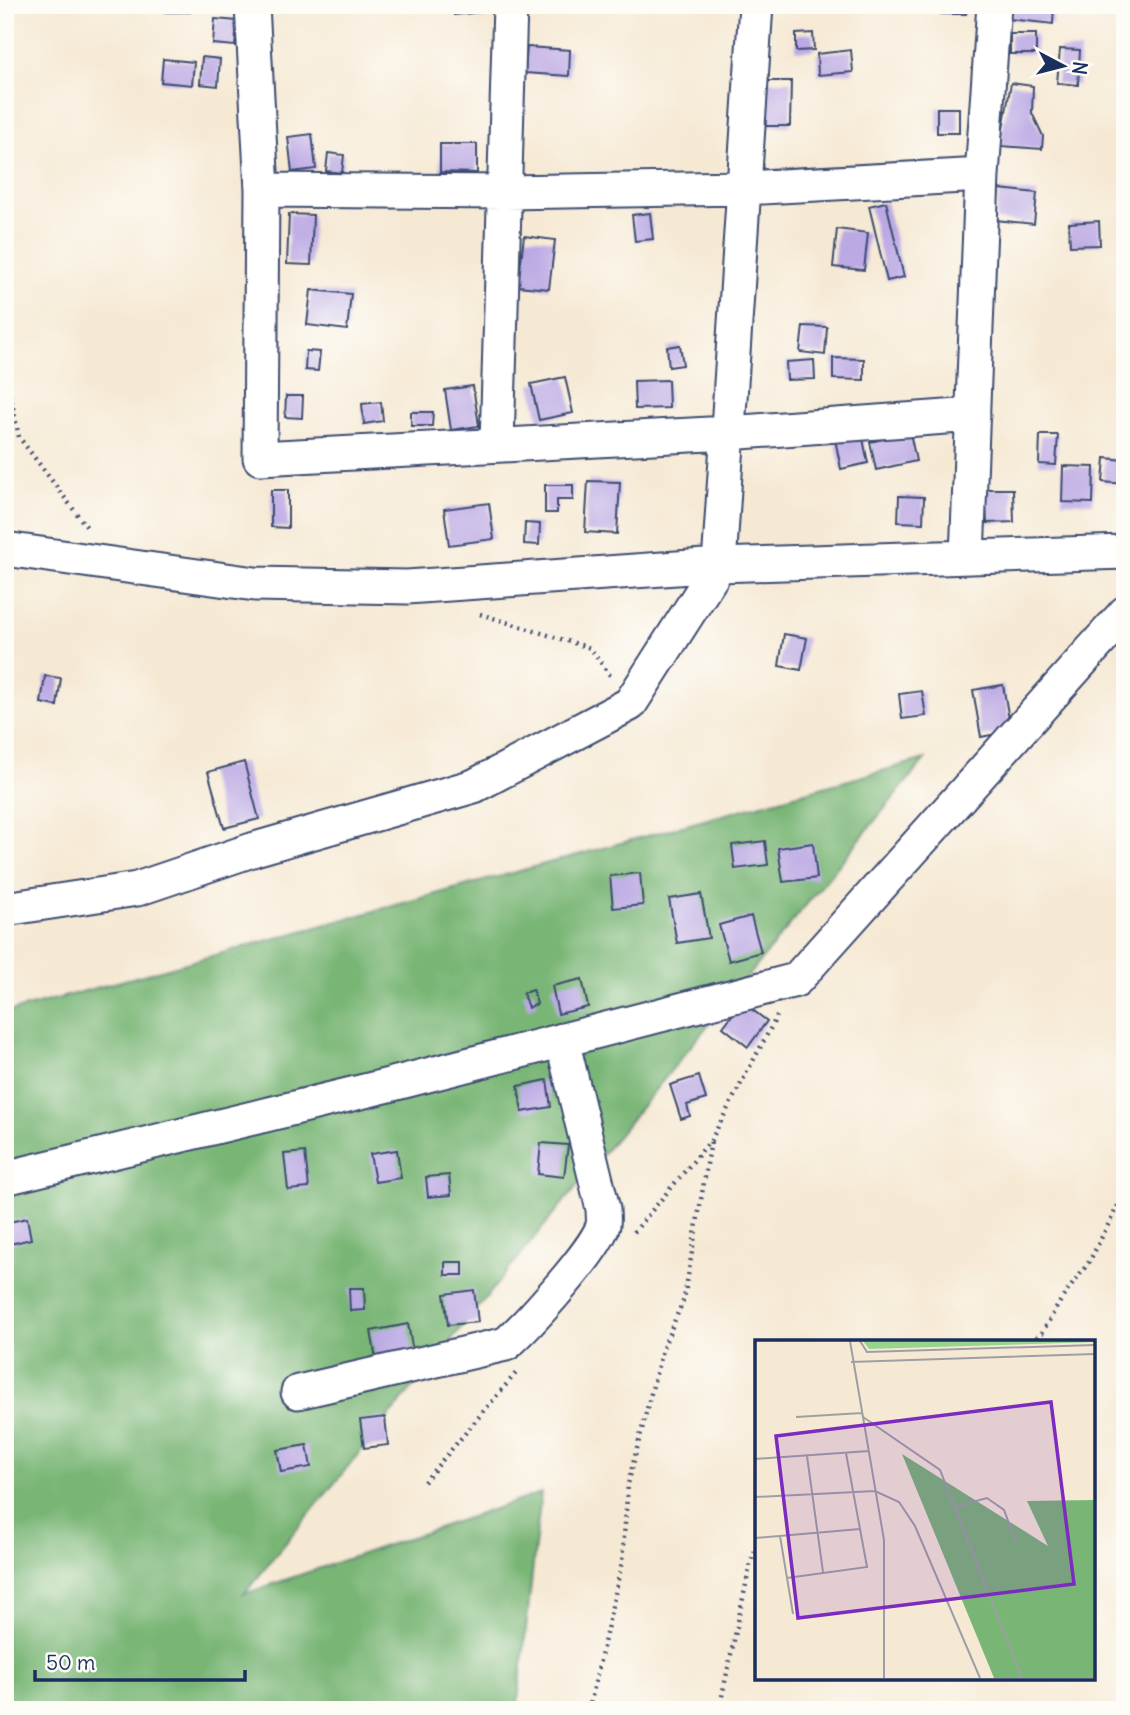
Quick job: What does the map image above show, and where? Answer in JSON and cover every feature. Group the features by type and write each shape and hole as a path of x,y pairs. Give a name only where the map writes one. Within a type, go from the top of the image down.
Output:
{"street":[{"path":"252,5 262,190 260,458 728,433 973,415"},
{"path":"497,444 510,5"},
{"path":"5,909 137,889 255,849 474,786 630,704 719,565 756,5"},
{"path":"967,557 982,175 994,5"},
{"path":"262,190 506,192 743,188 982,175"},
{"path":"5,549 256,583 407,587 719,565 1125,552"},
{"path":"5,1178 385,1086 796,980 1125,613"},
{"path":"298,1392 506,1344 525,1328 591,1247 603,1226 603,1209 562,1040"}],"path":[{"path":"5,381 9,388 19,437 112,565"},
{"path":"472,611 590,648 630,704"},
{"path":"589,1710 622,1562 628,1484 662,1350 684,1299 711,1140"},
{"path":"1033,1340 1042,1333 1061,1300 1089,1262 1125,1192"},
{"path":"719,1710 755,1550"}],"green space":[{"path":"925,759 244,1594 541,1493 517,1710 5,1710 5,1013"}],"building":[{"path":"165,5 190,5 190,12 165,12"},
{"path":"453,5 481,5 481,12 454,15"},
{"path":"941,5 967,5 966,14 941,14"},
{"path":"1010,5 1054,5 1053,24 1009,19"},
{"path":"215,19 237,21 235,46 213,44"},
{"path":"813,33 814,50 796,51 796,34"},
{"path":"1010,34 1036,34 1036,54 1010,54"},
{"path":"527,47 570,50 569,76 525,73"},
{"path":"1060,49 1080,50 1078,85 1057,83"},
{"path":"851,50 853,72 818,75 817,54"},
{"path":"202,57 220,59 218,86 200,84"},
{"path":"163,59 194,62 192,85 161,82"},
{"path":"766,81 791,81 790,126 765,126"},
{"path":"1011,83 1033,86 1032,113 1043,136 1042,149 1000,146"},
{"path":"937,108 959,108 959,133 937,133"},
{"path":"312,134 316,169 292,172 288,137"},
{"path":"440,144 477,144 477,173 440,172"},
{"path":"328,153 344,155 342,173 326,171"},
{"path":"999,189 1037,193 1034,224 996,220"},
{"path":"886,202 904,277 887,281 869,206"},
{"path":"650,213 653,239 635,241 632,215"},
{"path":"289,214 313,215 311,265 287,264"},
{"path":"1099,221 1100,245 1070,246 1069,223"},
{"path":"837,229 868,233 864,270 833,267"},
{"path":"524,236 555,240 549,289 518,286"},
{"path":"311,290 351,294 347,330 307,325"},
{"path":"803,326 827,327 825,355 800,352"},
{"path":"680,345 683,365 669,367 667,347"},
{"path":"306,351 320,352 318,371 305,370"},
{"path":"833,358 864,359 864,380 833,379"},
{"path":"814,360 815,379 787,380 786,362"},
{"path":"565,377 573,413 539,420 531,384"},
{"path":"668,380 669,408 635,409 634,381"},
{"path":"473,386 479,426 451,430 445,390"},
{"path":"286,396 303,396 302,418 285,417"},
{"path":"381,402 383,421 364,424 362,404"},
{"path":"411,412 433,412 432,426 411,426"},
{"path":"910,433 916,461 876,470 870,442"},
{"path":"862,434 868,463 841,469 835,439"},
{"path":"1040,435 1058,435 1056,465 1039,464"},
{"path":"1105,458 1125,460 1125,484 1103,482"},
{"path":"1063,466 1094,467 1093,503 1062,502"},
{"path":"588,481 620,482 617,534 585,532"},
{"path":"545,485 573,485 573,500 557,500 557,513 545,513"},
{"path":"985,489 1013,489 1014,522 987,523"},
{"path":"271,490 288,490 288,528 271,527"},
{"path":"899,496 924,497 923,523 898,522"},
{"path":"489,503 494,539 449,545 444,509"},
{"path":"525,523 540,524 539,545 524,544"},
{"path":"784,634 807,638 801,670 779,666"},
{"path":"45,676 61,678 57,706 41,703"},
{"path":"1003,685 1011,731 981,737 973,690"},
{"path":"922,691 926,716 902,719 899,694"},
{"path":"244,762 259,819 224,828 208,772"},
{"path":"765,841 768,865 735,869 732,845"},
{"path":"813,843 817,878 783,882 778,848"},
{"path":"640,873 643,905 613,908 610,876"},
{"path":"701,894 709,938 677,943 669,899"},
{"path":"751,916 761,952 729,961 719,925"},
{"path":"582,979 588,1007 558,1014 552,986"},
{"path":"533,990 537,1004 528,1008 523,993"},
{"path":"742,1002 767,1021 748,1047 723,1027"},
{"path":"699,1076 706,1099 687,1105 690,1116 681,1119 670,1085"},
{"path":"547,1080 551,1107 522,1112 518,1086"},
{"path":"541,1143 568,1145 564,1177 538,1174"},
{"path":"397,1150 401,1178 375,1182 370,1154"},
{"path":"305,1152 309,1188 288,1190 284,1154"},
{"path":"449,1175 451,1195 428,1197 426,1177"},
{"path":"27,1218 31,1239 10,1244 5,1223"},
{"path":"445,1262 463,1262 463,1275 445,1275"},
{"path":"349,1288 364,1288 365,1310 350,1311"},
{"path":"474,1290 478,1322 448,1325 444,1294"},
{"path":"408,1324 413,1352 376,1359 371,1331"},
{"path":"385,1417 388,1445 364,1448 360,1420"},
{"path":"307,1445 311,1467 281,1472 277,1450"}]}
